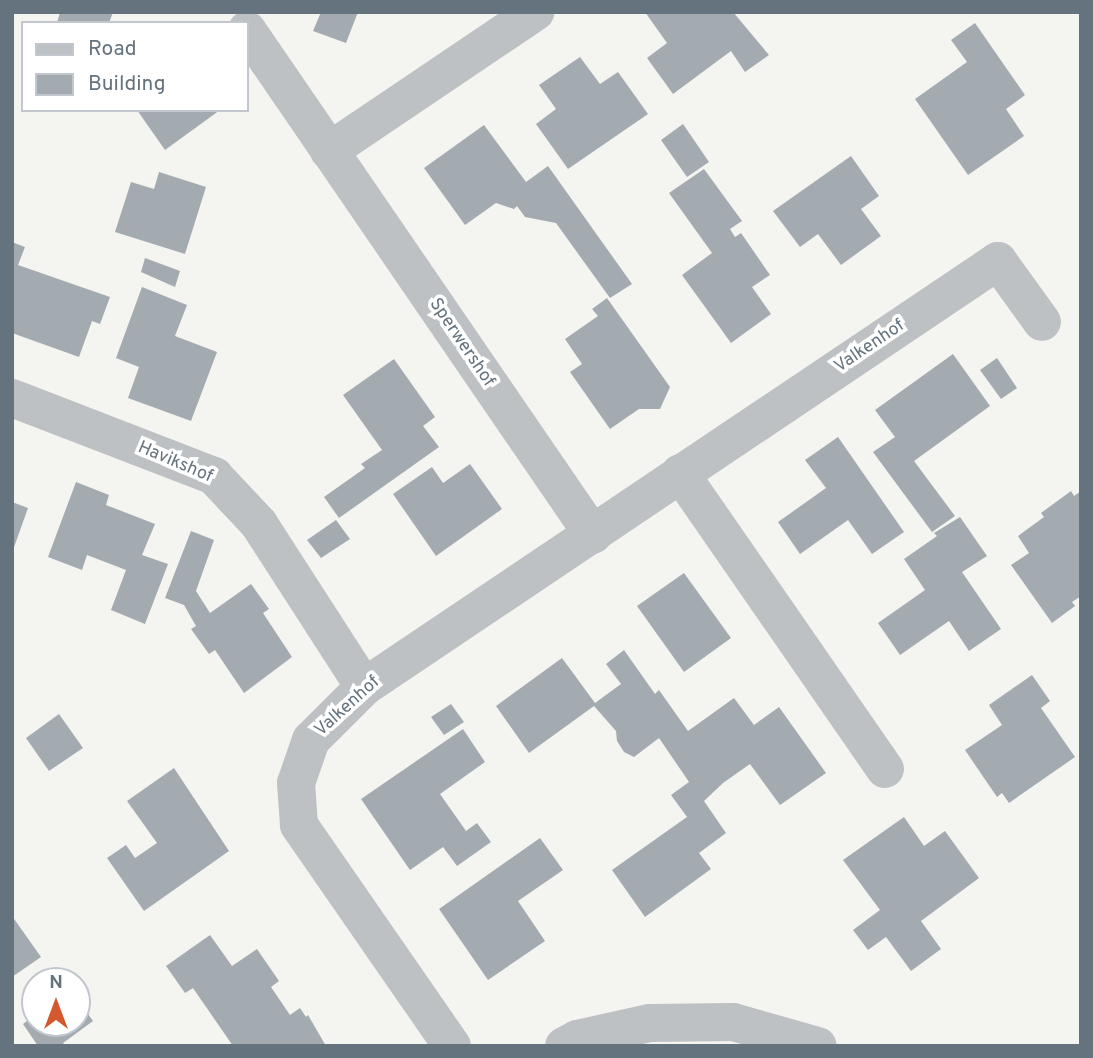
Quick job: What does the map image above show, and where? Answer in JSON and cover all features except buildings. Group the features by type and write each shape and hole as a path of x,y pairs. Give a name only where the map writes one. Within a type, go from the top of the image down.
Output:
{"street":[{"path":"329,150 535,12"},
{"name":"Sperwershof","path":"248,31 593,535"},
{"name":"Valkenhof","path":"452,1046 299,825 296,783 311,740 364,687 998,261 1042,322"},
{"name":"Havikshof","path":"12,398 214,476 259,524 364,687"},
{"path":"680,473 885,769"},
{"path":"564,1046 577,1039 650,1023 733,1022 818,1046"}]}
